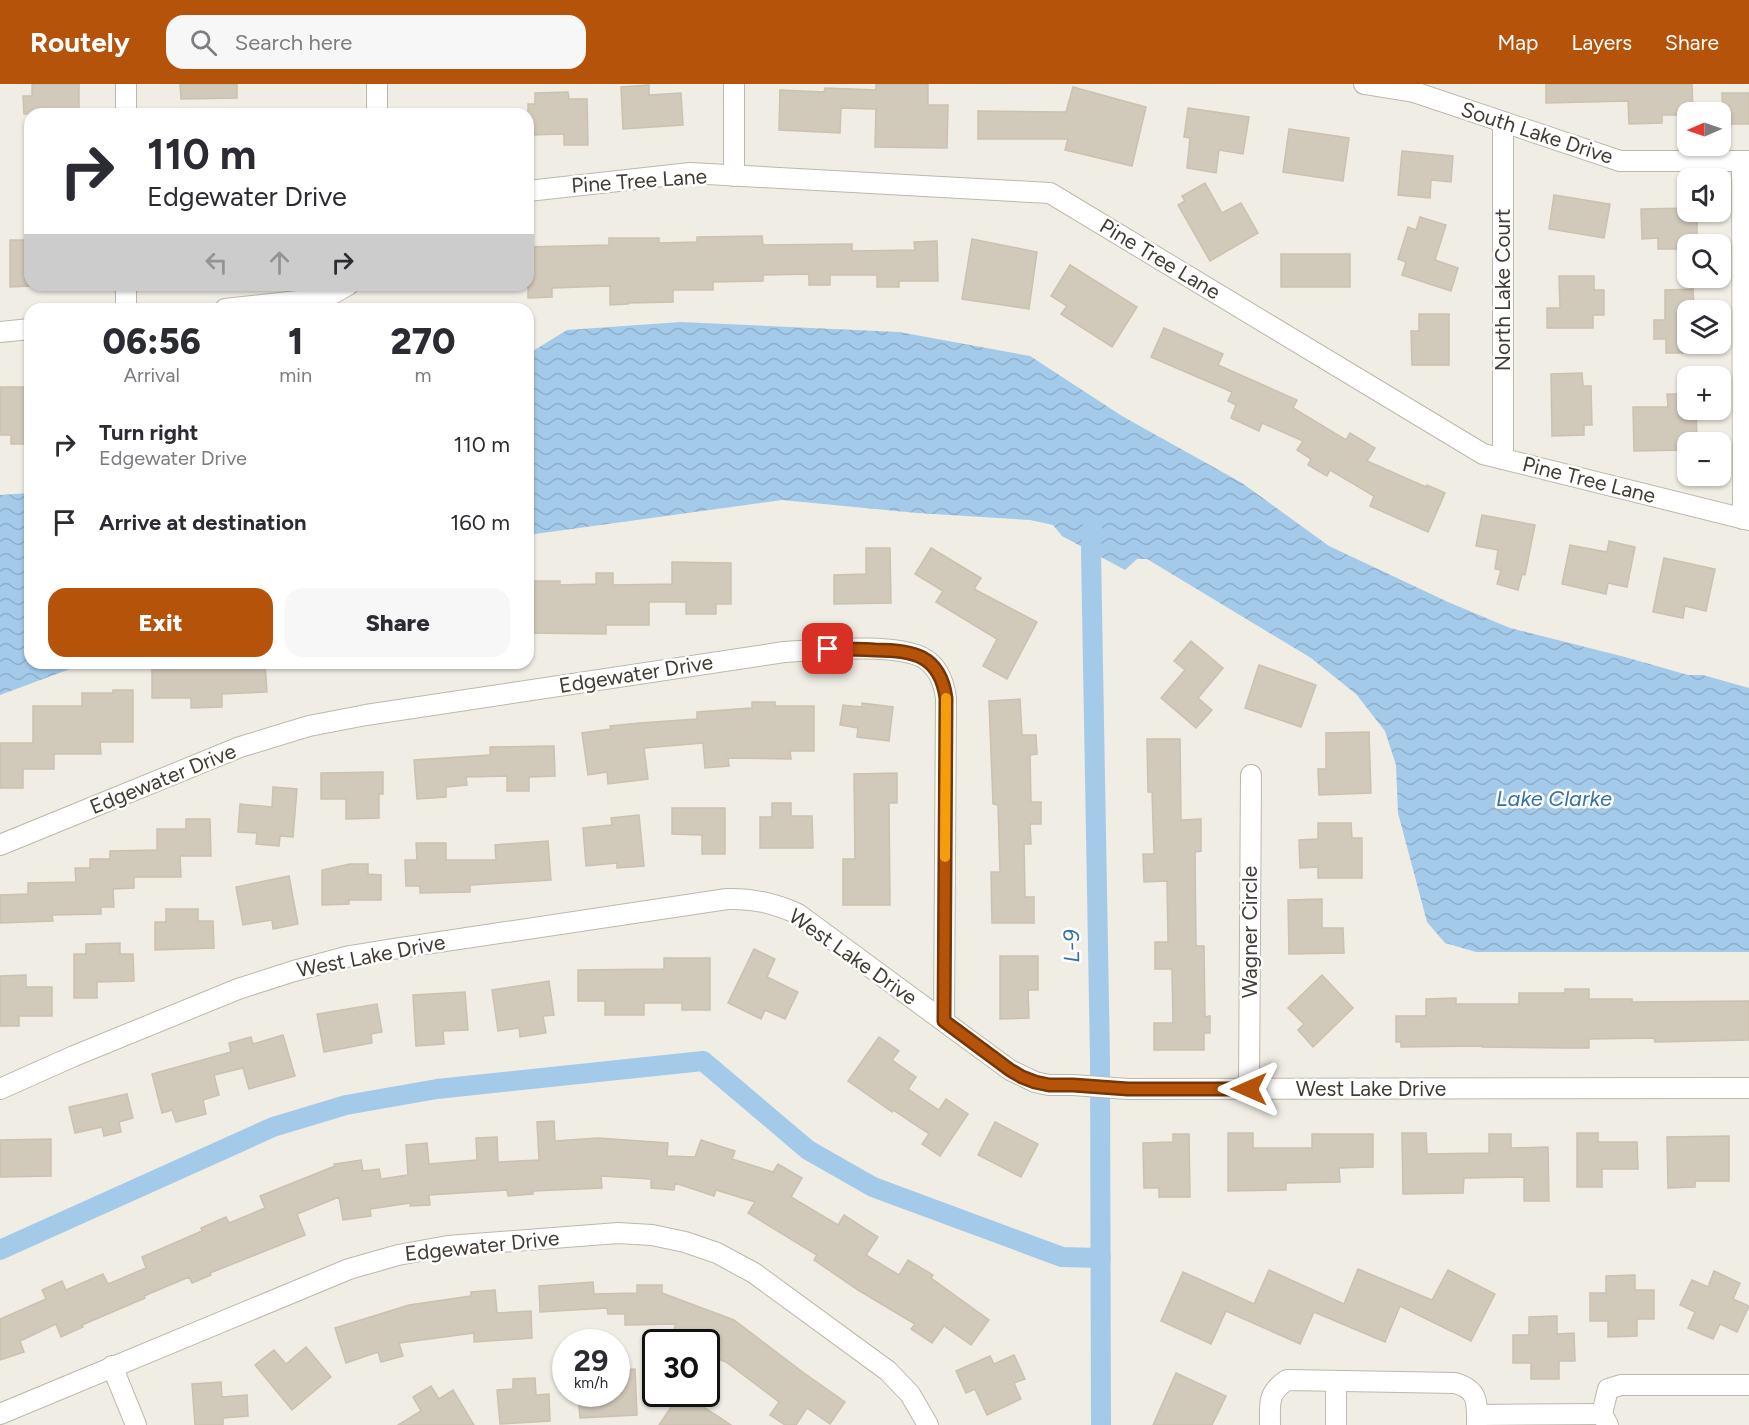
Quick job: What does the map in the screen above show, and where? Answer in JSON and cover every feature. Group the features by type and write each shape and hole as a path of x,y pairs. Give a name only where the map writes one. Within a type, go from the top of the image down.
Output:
{"street":[{"path":"126,84 126,108"},
{"path":"377,84 377,108"},
{"path":"734,84 734,176"},
{"name":"South Lake Drive","path":"1364,84 1414,92 1620,161 1746,161"},
{"name":"North Lake Court","path":"1503,122 1503,459"},
{"path":"1746,161 1746,520"},
{"name":"Pine Tree Lane","path":"534,189 690,173 1050,194 1483,454 1746,520"},
{"path":"280,303 326,298 338,291"},
{"path":"0,332 24,330"},
{"name":"Edgewater Drive","path":"0,845 240,747 309,726 366,714 784,652 828,649 900,650 914,653 927,660 937,671 944,684 946,698 944,1021"},
{"name":"Wagner Circle","path":"1249,1089 1251,775"},
{"name":"West Lake Drive","path":"0,1089 238,989 350,956 727,899 771,903 798,914 1022,1077 1049,1085 1128,1089 1749,1088"},
{"name":"Edgewater Drive","path":"0,1414 349,1269 398,1255 448,1246 618,1233 652,1235 685,1242 717,1253 754,1273 888,1371 910,1394 928,1425"},
{"path":"112,1366 136,1425"},
{"path":"1270,1425 1270,1401 1275,1388 1287,1380 1455,1383 1468,1387 1476,1398 1477,1420 1605,1419 1608,1389 1621,1385 1749,1385"},
{"path":"1336,1381 1336,1425"}],"water":[{"name":"Lake Clarke","path":"681,322 899,332 1030,356 1122,416 1242,483 1329,546 1448,602 1510,628 1688,675 1703,675 1749,688 1749,952 1476,952 1445,943 1427,922 1398,813 1396,765 1385,731 1356,694 1311,658 1147,559 1137,559 1125,570 1062,536 1053,525 1030,520 917,513 782,500 534,534 534,350 567,330"},
{"path":"24,493 24,669 70,669 0,695 0,495"}],"building":[{"path":"32,84 79,84 79,108 24,108 24,114 23,96 32,96"},
{"path":"180,84 237,84 237,98 181,99"},
{"path":"876,84 928,84 928,105 948,105 947,148 875,147 876,109 841,108 840,133 779,130 780,90 824,92 825,88 876,90"},
{"path":"1546,84 1692,84 1693,102 1677,102 1677,115 1662,115 1662,123 1629,124 1628,101 1546,103"},
{"path":"649,85 649,95 681,93 683,125 623,129 621,87"},
{"path":"1073,87 1146,107 1132,166 1065,150 1068,139 978,139 978,111 1066,112"},
{"path":"568,92 569,99 587,99 588,145 564,145 564,134 534,135 534,108 528,108 528,104 535,104 535,93"},
{"path":"1722,93 1749,93 1749,124 1731,124 1731,102 1722,102"},
{"path":"1188,108 1249,117 1243,154 1219,150 1216,173 1187,168 1190,138 1184,137"},
{"path":"1289,129 1349,138 1343,181 1283,172"},
{"path":"1402,151 1453,156 1451,182 1431,180 1430,198 1398,195"},
{"path":"1205,183 1222,213 1241,203 1258,233 1210,261 1178,205 1185,201 1182,196"},
{"path":"1554,195 1610,204 1604,238 1549,229"},
{"path":"1677,208 1677,222 1697,222 1697,234 1677,234 1677,249 1658,249 1658,238 1642,239 1641,209"},
{"path":"1420,217 1446,225 1435,260 1458,268 1451,291 1402,275 1406,262 1398,259 1408,227 1416,230"},
{"path":"762,236 763,245 852,244 852,251 915,250 914,242 937,241 938,281 899,281 899,287 877,287 877,275 830,275 830,285 809,285 809,274 763,275 763,281 713,282 713,290 673,290 673,302 610,305 610,286 552,288 552,297 528,298 528,291 534,291 534,247 609,245 609,238 659,238 659,243 697,242 697,237"},
{"path":"972,239 1037,252 1029,309 962,299"},
{"path":"10,240 24,240 24,286 10,287"},
{"path":"1281,254 1350,254 1350,287 1281,287"},
{"path":"1070,265 1137,307 1112,347 1061,314 1067,306 1051,296"},
{"path":"1559,276 1594,276 1594,290 1604,290 1604,315 1593,315 1593,328 1547,328 1547,308 1560,308"},
{"path":"1693,289 1694,300 1677,300 1677,353 1666,353 1666,339 1654,339 1654,320 1665,320 1665,290"},
{"path":"1419,314 1449,314 1449,365 1412,365 1411,331 1419,331"},
{"path":"1164,328 1223,354 1218,365 1297,400 1293,408 1346,440 1350,433 1375,448 1367,461 1445,493 1428,532 1370,506 1374,496 1330,470 1327,476 1308,465 1311,459 1297,450 1303,441 1262,423 1259,431 1231,418 1236,405 1228,401 1232,392 1151,357"},
{"path":"1582,373 1583,386 1591,386 1592,425 1584,425 1584,435 1552,436 1551,374"},
{"path":"0,387 24,387 24,444 11,444 11,435 0,435"},
{"path":"1667,394 1677,394 1677,420 1696,420 1697,432 1677,432 1677,450 1634,451 1633,407 1668,407"},
{"path":"1482,515 1535,525 1525,575 1522,574 1518,590 1497,584 1501,570 1495,569 1498,550 1476,546"},
{"path":"1609,541 1635,547 1627,587 1608,583 1606,594 1562,584 1570,545 1607,552"},
{"path":"866,548 890,548 891,603 834,604 834,575 866,574"},
{"path":"931,548 981,578 974,589 1037,622 1007,679 983,666 997,639 936,602 943,591 915,574"},
{"path":"1664,558 1715,569 1706,611 1685,606 1683,618 1653,612"},
{"path":"672,562 731,563 731,604 716,604 716,614 686,614 686,602 649,602 649,625 606,625 606,634 534,633 534,581 560,581 560,585 596,584 596,573 613,573 613,585 672,584"},
{"path":"1191,641 1223,668 1198,698 1212,710 1196,728 1161,698 1185,670 1174,661"},
{"path":"1259,665 1316,685 1301,727 1245,708"},
{"path":"152,669 265,669 267,692 222,694 222,707 191,708 191,698 152,698"},
{"path":"113,690 133,690 133,742 100,742 101,754 54,754 54,769 23,769 23,788 0,788 0,743 33,743 33,706 82,706 82,693 113,693"},
{"path":"1020,699 1022,735 1036,735 1037,754 1030,755 1031,802 1041,802 1041,824 1030,824 1031,844 1024,844 1025,897 1034,897 1034,923 992,923 991,872 1000,872 998,805 993,804 989,701"},
{"path":"752,702 775,702 775,706 814,706 814,751 790,751 791,759 728,758 729,766 705,768 703,743 644,748 648,779 608,784 607,772 588,775 582,733 611,729 610,726 697,719 697,712 752,708"},
{"path":"862,703 893,707 889,741 857,737 858,728 840,725 843,705 862,707"},
{"path":"1369,732 1371,793 1319,795 1318,769 1326,769 1326,733"},
{"path":"1147,739 1180,739 1181,820 1201,819 1201,851 1195,852 1196,946 1204,946 1205,1017 1210,1016 1210,1033 1204,1033 1204,1050 1154,1050 1154,1023 1173,1023 1172,969 1155,969 1155,942 1168,942 1167,881 1144,882 1143,854 1154,854 1152,792 1148,792"},
{"path":"554,746 555,776 529,777 529,791 507,791 507,776 466,777 467,785 446,787 446,797 417,799 414,760 490,755 490,747"},
{"path":"383,772 383,794 379,794 379,818 346,819 346,799 321,799 321,773"},
{"path":"897,773 897,803 889,803 890,905 843,905 843,859 855,859 854,774"},
{"path":"273,787 297,789 293,837 280,836 279,846 256,844 257,833 238,832 240,804 272,807"},
{"path":"772,803 791,803 791,816 812,816 813,848 760,848 760,817 772,817"},
{"path":"672,808 725,808 725,854 702,854 702,835 672,834"},
{"path":"639,815 644,866 617,868 617,863 586,866 583,828 612,825 611,818"},
{"path":"186,819 210,819 211,856 180,856 181,877 134,877 134,888 113,889 114,907 101,907 101,914 52,915 53,921 0,923 0,895 28,894 28,883 76,882 75,868 90,868 90,859 110,859 110,851 157,850 157,829 186,829"},
{"path":"1318,823 1351,823 1352,838 1362,838 1362,878 1318,878 1318,867 1300,868 1299,840 1318,839"},
{"path":"548,841 551,880 470,885 470,892 420,893 420,886 406,886 405,860 417,860 416,843 446,843 446,860 496,860 495,845"},
{"path":"350,864 368,864 368,874 381,875 381,900 349,900 349,904 322,905 322,870"},
{"path":"289,876 298,924 273,929 272,920 243,925 236,887"},
{"path":"1322,899 1322,928 1343,928 1344,953 1289,954 1288,900"},
{"path":"166,909 198,909 198,921 213,921 214,948 155,950 155,922 166,922"},
{"path":"120,943 120,954 133,954 134,981 97,982 97,998 74,998 74,954 86,954 86,944"},
{"path":"754,949 775,959 767,977 798,992 785,1019 765,1010 761,1019 728,1003"},
{"path":"1000,956 1038,956 1038,990 1028,990 1029,1018 1000,1019"},
{"path":"664,958 710,958 710,1010 682,1010 682,1003 644,1003 644,1015 605,1015 605,1001 578,1001 578,970 664,969"},
{"path":"26,975 26,987 52,987 52,1016 19,1016 19,1026 0,1026 0,976"},
{"path":"1322,975 1353,1008 1313,1047 1298,1030 1304,1024 1288,1008"},
{"path":"549,981 554,1015 543,1016 546,1033 520,1037 519,1028 498,1031 492,990"},
{"path":"1565,989 1589,989 1589,999 1632,999 1632,1002 1749,1001 1749,1040 1655,1042 1654,1038 1589,1039 1589,1048 1401,1047 1401,1042 1396,1042 1396,1016 1426,1016 1426,999 1456,998 1456,1004 1519,1004 1519,993 1565,993"},
{"path":"465,992 468,1030 443,1031 444,1044 416,1046 413,995"},
{"path":"377,1004 382,1032 371,1034 372,1043 324,1052 317,1014"},
{"path":"283,1035 295,1076 249,1089 243,1068 214,1075 219,1095 203,1100 206,1114 176,1122 172,1110 162,1113 152,1074 231,1052 229,1043 251,1037 253,1044"},
{"path":"879,1037 899,1051 892,1060 916,1077 908,1089 939,1110 946,1099 968,1114 940,1156 922,1144 929,1134 893,1110 892,1112 848,1081"},
{"path":"127,1094 133,1118 119,1122 121,1132 104,1136 102,1127 75,1133 69,1107"},
{"path":"554,1121 555,1141 598,1138 668,1143 667,1156 695,1157 701,1140 735,1151 732,1159 773,1172 778,1164 802,1178 791,1197 838,1225 844,1215 878,1237 866,1255 899,1275 908,1260 933,1275 931,1278 989,1320 971,1345 944,1326 932,1343 911,1329 915,1324 858,1290 814,1260 817,1255 748,1213 755,1202 716,1190 714,1196 675,1183 674,1190 651,1188 651,1179 601,1176 602,1188 533,1191 533,1194 508,1196 507,1190 429,1195 430,1205 410,1206 410,1203 370,1209 371,1216 343,1220 339,1197 297,1214 305,1235 210,1273 211,1275 192,1283 189,1277 82,1325 83,1327 61,1337 56,1324 20,1341 24,1352 0,1360 0,1319 46,1299 42,1290 62,1281 66,1290 103,1274 108,1284 146,1268 142,1257 202,1231 201,1228 226,1217 229,1223 265,1208 260,1196 335,1166 334,1164 361,1160 363,1171 379,1169 381,1179 408,1175 406,1145 427,1143 429,1164 477,1160 476,1138 497,1137 498,1162 539,1160 537,1122"},
{"path":"995,1122 1038,1144 1021,1177 978,1155"},
{"path":"1228,1133 1253,1133 1253,1148 1312,1148 1312,1134 1373,1134 1373,1167 1339,1168 1340,1182 1286,1183 1286,1190 1228,1191"},
{"path":"1402,1133 1426,1133 1427,1154 1489,1153 1489,1134 1511,1134 1511,1148 1548,1147 1549,1201 1524,1201 1524,1177 1464,1178 1463,1193 1403,1194"},
{"path":"1577,1133 1598,1133 1598,1142 1637,1142 1638,1169 1602,1169 1602,1187 1577,1187"},
{"path":"1173,1134 1189,1134 1190,1197 1159,1197 1159,1188 1144,1188 1143,1143 1173,1142"},
{"path":"1729,1136 1729,1181 1695,1181 1695,1187 1668,1188 1667,1137"},
{"path":"51,1139 51,1176 0,1177 0,1140"},
{"path":"1358,1269 1432,1300 1448,1270 1495,1294 1471,1341 1400,1306 1385,1342 1314,1312 1300,1344 1226,1311 1211,1344 1161,1321 1183,1272 1254,1304 1269,1270 1344,1304"},
{"path":"1714,1271 1740,1283 1733,1299 1749,1306 1737,1332 1720,1324 1713,1339 1688,1328 1695,1312 1680,1305 1692,1280 1708,1287"},
{"path":"1635,1275 1635,1290 1654,1290 1654,1319 1637,1319 1637,1336 1608,1337 1608,1321 1590,1321 1590,1293 1606,1293 1606,1276"},
{"path":"593,1282 594,1294 637,1293 637,1285 662,1285 662,1293 734,1320 845,1402 830,1424 807,1408 796,1425 785,1425 770,1415 779,1402 720,1360 720,1329 674,1329 676,1324 625,1325 625,1314 608,1314 607,1308 540,1312 539,1286"},
{"path":"495,1290 497,1313 531,1311 532,1338 474,1342 474,1333 399,1343 403,1356 381,1362 378,1352 346,1363 335,1328 409,1305 471,1296 471,1292"},
{"path":"1557,1316 1557,1334 1574,1333 1575,1361 1559,1361 1559,1379 1531,1379 1531,1363 1513,1363 1513,1335 1529,1335 1529,1317"},
{"path":"306,1347 331,1377 292,1410 255,1365 274,1350 286,1364"},
{"path":"1014,1355 1025,1379 1014,1383 1021,1399 987,1415 975,1389 966,1393 956,1371 990,1356 994,1364"},
{"path":"630,1369 635,1369 637,1415 580,1418 579,1407 630,1407"},
{"path":"1176,1373 1226,1396 1212,1425 1153,1425"},
{"path":"535,1378 536,1395 549,1394 550,1421 500,1424 497,1390 513,1389 513,1379"},
{"path":"221,1382 222,1397 247,1395 248,1416 223,1418 223,1425 195,1425 192,1384"},
{"path":"431,1386 439,1399 453,1390 474,1425 398,1425 421,1411 413,1397"},
{"path":"671,1407 704,1407 731,1425 659,1425"}],"waterway":[{"name":"L-9","path":"1092,528 1100,1060 1101,1425"},
{"path":"0,1250 273,1127 346,1105 437,1089 703,1061 808,1150 873,1187 1062,1257 1101,1258"}],"slow traffic":[{"path":"945,857 946,698"}],"route":[{"path":"828,649 900,650 914,653 927,660 937,671 944,684 946,698 944,1021 1010,1070 1035,1082 1049,1085 1128,1089 1249,1089"}]}
